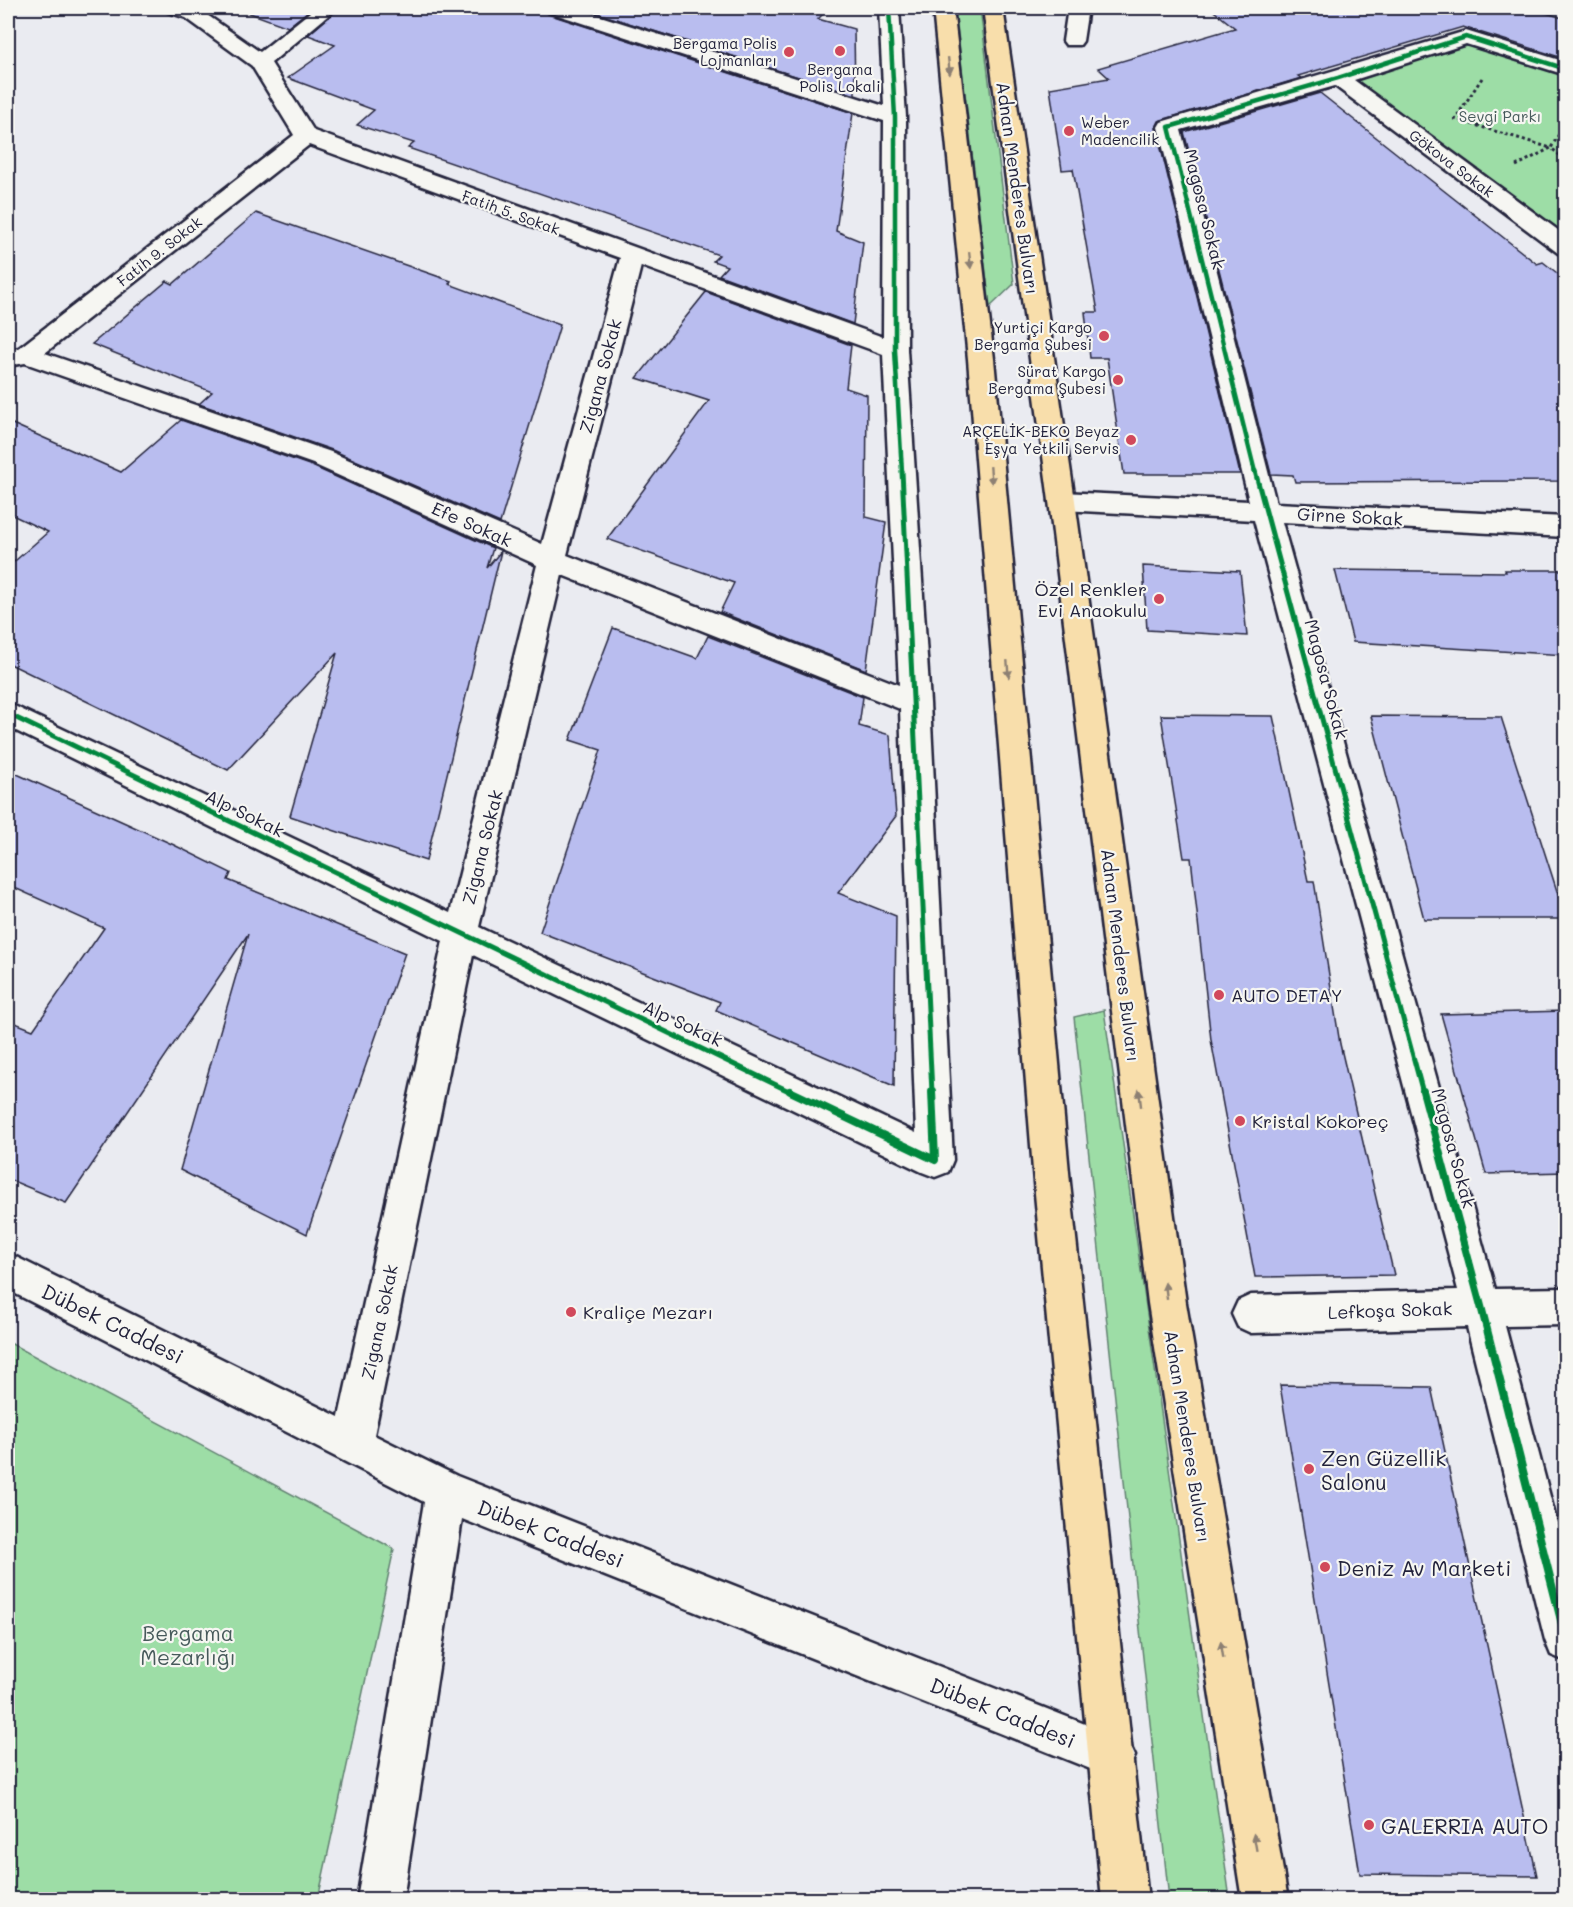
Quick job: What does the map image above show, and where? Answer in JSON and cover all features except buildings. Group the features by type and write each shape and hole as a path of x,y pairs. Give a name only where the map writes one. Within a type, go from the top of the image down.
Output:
{"main road":[{"path":"943,8 981,359 1052,1183 1113,1756 1125,1899"},
{"name":"Adnan Menderes Bulvarı","path":"993,8 1062,501 1167,1303 1265,1899"}],"street":[{"path":"175,8 193,14 260,62 306,136"},
{"path":"260,62 327,8"},
{"path":"556,8 895,117"},
{"path":"889,8 895,117 895,350 915,703"},
{"path":"1073,41 1078,8"},
{"name":"Magosa Sokak","path":"1566,69 1466,38 1338,78 1168,126 1265,511 1482,1306 1566,1640"},
{"name":"Gökova Sokak","path":"1338,78 1566,249"},
{"name":"Fatih 5. Sokak","path":"306,136 895,350"},
{"name":"Fatih 9. Sokak","path":"17,357 306,136"},
{"name":"Zigana Sokak","path":"353,1443 461,934 552,560 632,256"},
{"name":"Efe Sokak","path":"17,357 322,458 552,560 915,703"},
{"name":"Girne Sokak","path":"1062,501 1566,527"},
{"name":"Alp Sokak","path":"8,714 461,934 935,1160 915,703"},
{"name":"Dübek Caddesi","path":"8,1271 353,1443 446,1492 1113,1756"},
{"name":"Lefkoşa Sokak","path":"1251,1314 1482,1306 1566,1306"},
{"path":"380,1899 446,1492"}],"path":[{"path":"1483,75 1455,119 1551,148 1566,160"},
{"path":"1551,148 1566,122"}],"green space":[{"path":"955,8 980,8 1014,284 990,307"},
{"name":"Sevgi Parkı","path":"1466,37 1565,69 1565,248 1338,78"},
{"path":"1104,1010 1230,1899 1169,1899 1074,1017"},
{"name":"Bergama Mezarlığı","path":"8,1342 394,1549 318,1899 8,1899"}],"cycle path":[{"path":"8,714 461,934 935,1160 915,703 895,350 895,117 889,8"},
{"path":"1566,69 1466,37 1338,78 1169,127 1265,511 1481,1306 1566,1640"}],"place":[{"name":"Bergama Polis Lokali","path":"840,51"},
{"name":"Bergama Polis Lojmanları","path":"789,52"},
{"name":"Weber Madencilik","path":"1069,131"},
{"name":"Yurtiçi Kargo Bergama Şubesi","path":"1104,336"},
{"name":"Sürat Kargo Bergama Şubesi","path":"1118,380"},
{"name":"ARÇELİK-BEKO Beyaz Eşya Yetkili Servis","path":"1131,440"},
{"name":"Özel Renkler Evi Anaokulu","path":"1159,599"},
{"name":"AUTO DETAY","path":"1219,995"},
{"name":"Kristal Kokoreç","path":"1240,1121"},
{"name":"Kraliçe Mezarı","path":"571,1312"},
{"name":"Zen Güzellik Salonu","path":"1309,1469"},
{"name":"Deniz Av Marketi","path":"1325,1567"},
{"name":"GALERRIA AUTO","path":"1369,1825"}]}
